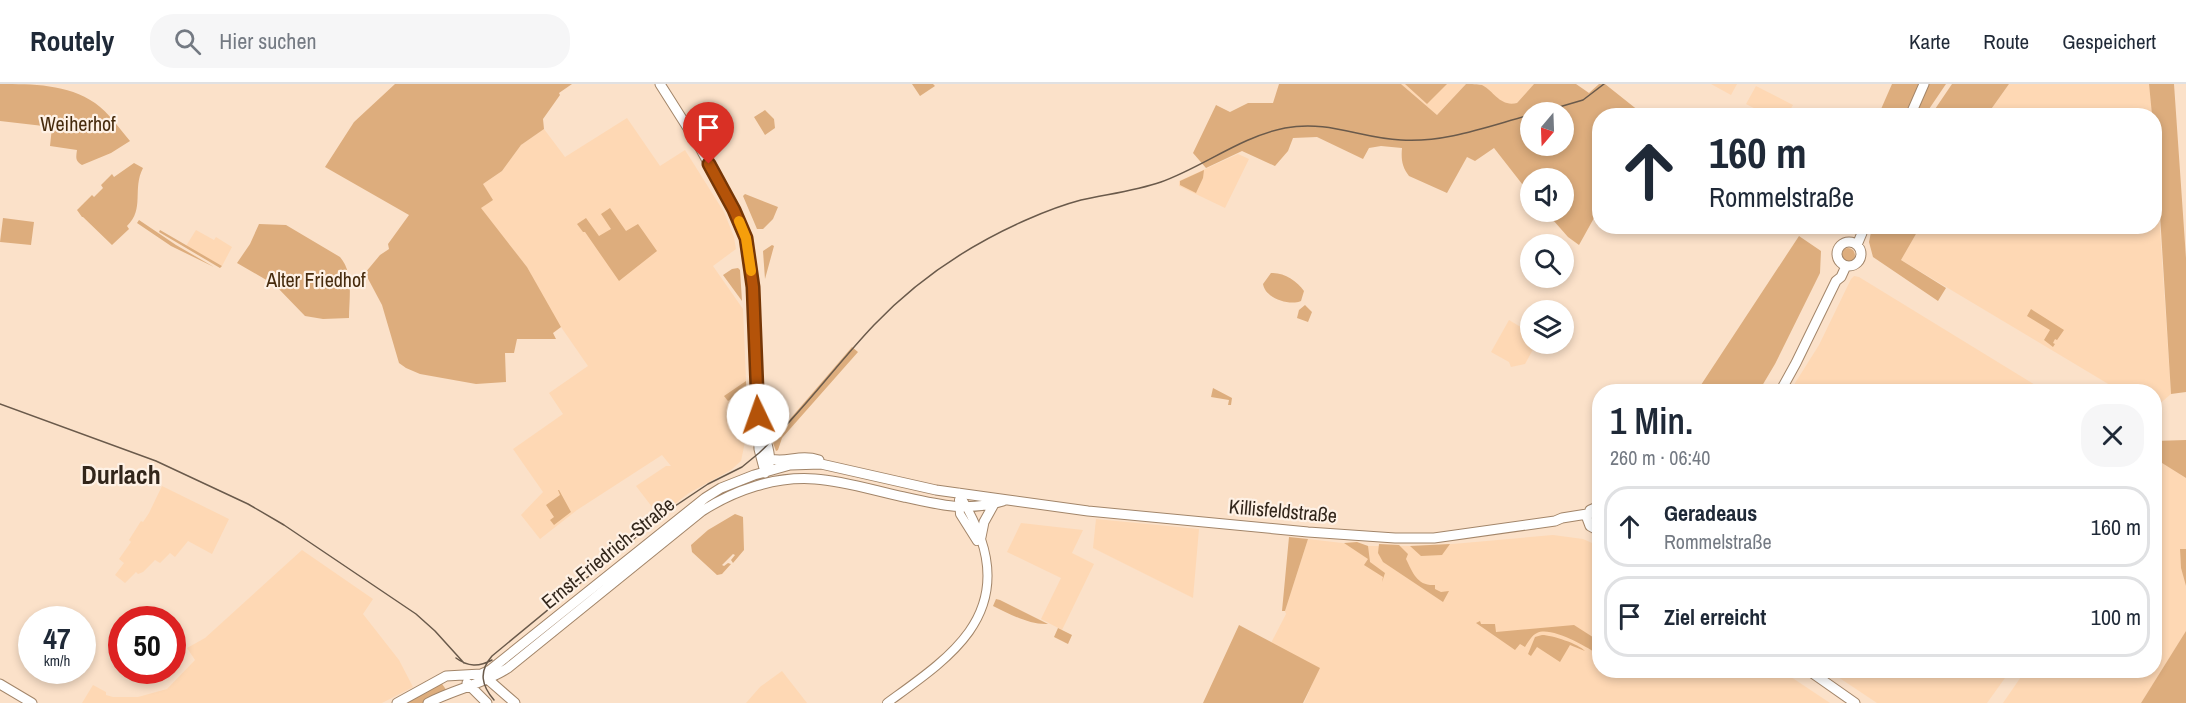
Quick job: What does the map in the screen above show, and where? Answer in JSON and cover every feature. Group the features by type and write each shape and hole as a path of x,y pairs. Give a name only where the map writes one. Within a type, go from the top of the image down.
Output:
{"main road":[{"path":"660,84 698,144 734,210 746,238 753,287 759,449 765,472"},
{"path":"1914,108 1924,84"},
{"path":"1854,243 1861,234"},
{"path":"1784,384 1836,281 1841,277 1843,265 1836,256 1838,249 1844,242 1854,243 1861,251 1860,259 1854,265 1843,265"},
{"path":"758,415 771,459 765,472"},
{"path":"771,459 777,461 804,457 830,465"},
{"name":"Killisfeldstraße","path":"765,472 797,464 830,465 959,493 1088,511 1395,538 1459,536 1562,518 1588,519"},
{"name":"Ernst-Friedrich-Straße","path":"484,676 732,483 765,472"},
{"name":"Killisfeldstraße","path":"768,484 805,478 827,480 942,506 963,508 1008,500"},
{"name":"Ernst-Friedrich-Straße","path":"703,507 738,492 768,484"},
{"path":"981,537 989,509 994,504"},
{"path":"1592,508 1588,519 1592,528"},
{"path":"459,675 487,703"},
{"path":"397,703 441,679 459,675 484,676 515,703"},
{"path":"428,703 484,676"},
{"path":"1819,678 1855,703"},
{"path":"0,684 32,703"}],"street":[{"path":"959,493 985,559"},
{"path":"887,703 939,664 966,638 974,626 984,600 987,579 981,537 963,508"}],"shaded area":[{"path":"1401,84 1466,84 1437,115"},
{"path":"1480,84 1534,84 1517,103 1505,104"},
{"path":"1711,84 1737,84 1731,95"},
{"path":"2009,84 2149,84 2151,108 1992,108"},
{"path":"1756,86 1793,105 1791,108 1754,108 1746,104"},
{"path":"627,118 660,166 685,150 724,212 734,237 736,249 713,266 743,309 748,427 741,461 731,470 689,493 659,516 636,486 666,466 671,466 662,455 577,510 540,539 521,515 543,492 513,449 563,414 549,393 588,366 552,314 527,267 480,208 492,199 483,184 502,171 521,145 544,129 565,157"},
{"path":"1238,154 1249,159 1225,208 1179,186 1179,181"},
{"path":"196,230 214,240 216,237 232,247 222,266 186,246"},
{"path":"1916,234 2160,234 2171,394 2162,402 2162,384 2108,384 1901,260"},
{"path":"1854,276 1859,277 2034,384 1794,384 1819,345"},
{"path":"1509,320 1520,327 1520,354 1530,354 1525,364 1511,367 1509,362 1491,352"},
{"path":"2162,463 2186,478 2186,549 2180,549 2181,568 2186,586 2186,631 2162,669"},
{"path":"162,486 229,519 212,554 188,541 175,557 170,553 160,563 155,560 143,572 138,574 136,572 125,583 115,575 124,563 119,559 131,542 129,540 141,521 143,522 149,513"},
{"path":"1096,519 1199,529 1193,598 1093,548"},
{"path":"1021,523 1083,530 1072,553 1094,564 1062,630 1041,619 1061,578 1007,552"},
{"path":"1553,535 1583,539 1592,543 1592,678 1792,678 1830,703 1304,703 1319,668 1271,643 1286,614 1285,611 1308,539 1368,546 1430,546"},
{"path":"302,550 373,599 363,614 399,660 413,687 382,703 82,703 93,685 106,692 106,695 113,697 138,697 167,689 172,684 186,684 186,669 195,660 187,648 205,638"},
{"path":"782,671 807,703 746,703 760,687"},
{"path":"1840,678 2005,678 1987,703 1877,703"},
{"path":"2020,678 2157,678 2141,703 2003,703"}],"green space":[{"name":"Weiherhof","path":"0,84 49,86 73,92 105,111 130,141 111,153 82,165 76,159 77,150 50,146 52,127 0,121"},
{"path":"395,84 572,84 559,93 560,95 543,119 544,129 521,145 502,171 483,184 493,200 481,208 527,267 561,327 553,333 556,339 517,339 514,353 505,353 506,382 476,384 420,374 399,363 382,305 365,273 380,255 389,249 388,244 409,215 325,167 354,122"},
{"path":"912,84 933,84 935,86 920,96"},
{"path":"1279,84 1401,84 1437,115 1466,84 1482,85 1502,101 1511,104 1517,103 1534,84 1576,84 1589,93 1599,84 1605,84 1635,108 1592,108 1592,222 1579,245 1574,241 1574,234 1565,234 1555,222 1574,222 1574,168 1520,168 1520,181 1494,148 1475,161 1467,157 1447,193 1409,176 1403,163 1402,148 1381,146 1369,148 1363,159 1317,137 1293,138 1288,151 1275,166 1242,151 1206,168 1193,153 1216,105 1230,112 1248,103 1273,103"},
{"path":"1405,84 1447,84 1427,104"},
{"path":"1892,84 1920,84 1909,108 1882,108"},
{"path":"1929,84 1946,84 1930,108 1918,108"},
{"path":"1952,84 2009,84 1992,108 1936,108"},
{"path":"2149,84 2174,84 2186,258 2186,392 2171,394 2161,234 2162,108 2151,108"},
{"path":"765,110 774,119 775,128 765,135 754,117"},
{"path":"134,163 143,168 138,184 136,213 127,226 129,229 112,245 77,210 103,188 101,185 112,174 114,177"},
{"path":"1204,170 1196,193 1180,185 1180,181"},
{"path":"745,194 778,207 773,219 763,229 757,229 743,196"},
{"path":"610,208 626,231 638,224 657,251 619,281 577,224 586,218 599,236 611,229 601,214"},
{"path":"3,218 34,222 31,245 0,242"},
{"path":"139,220 214,267 171,246 137,223"},
{"name":"Alter Friedhof","path":"259,224 286,225 340,257 349,278 349,318 323,319 305,316 275,285 237,263 250,244"},
{"path":"160,230 222,266 220,268 159,232"},
{"path":"1871,234 1916,234 1901,260 1946,288 1938,301 1873,257 1869,242"},
{"path":"1799,236 1821,251 1820,273 1763,384 1702,384"},
{"path":"774,246 765,279 763,251"},
{"path":"1845,248 1851,248 1855,255 1851,262 1845,262 1841,258 1841,252"},
{"path":"738,268 740,270 742,301 723,275"},
{"path":"1271,273 1290,278 1298,284 1304,291 1301,301 1284,302 1268,293 1263,284"},
{"path":"1305,305 1312,312 1308,322 1297,318 1299,310"},
{"path":"2031,309 2064,330 2057,340 2055,339 2053,347 2044,340 2050,330 2027,316"},
{"path":"852,347 858,352 782,438 776,451 772,440"},
{"path":"746,381 747,396 742,391 728,401 724,396"},
{"path":"1213,388 1232,398 1231,405 1228,405 1229,400 1211,397"},
{"path":"2186,440 2186,478 2162,463 2162,441"},
{"path":"558,490 571,512 554,525 550,520 554,517 546,505 560,495"},
{"path":"735,514 743,517 744,550 733,563 731,560 735,555 733,554 722,565 731,564 722,574 717,575 692,552 691,545 708,530"},
{"path":"1289,537 1308,539 1285,611 1282,611"},
{"path":"1357,542 1368,546 1370,562 1385,573 1382,582 1383,577 1364,565 1368,559 1344,543"},
{"path":"1379,544 1399,545 1408,554 1406,559 1420,581 1435,585 1435,589 1441,592 1449,591 1443,602 1383,562 1378,553"},
{"path":"1450,544 1442,555 1421,556 1410,546"},
{"path":"2180,549 2186,549 2186,586 2181,568"},
{"path":"996,599 1048,624 1027,621 993,606"},
{"path":"1480,621 1481,624 1495,624 1496,632 1574,625 1592,637 1592,651 1569,638 1551,632 1533,635 1525,647 1520,644 1515,650 1476,623"},
{"path":"1239,625 1320,668 1303,703 1203,703"},
{"path":"1058,628 1072,635 1068,644 1054,637"},
{"path":"2186,631 2186,703 2141,703 2157,678 2162,678 2162,669"},
{"path":"1542,635 1565,640 1585,651 1570,645 1560,662 1537,647 1531,656 1528,654 1535,637"},
{"path":"440,681 447,691 425,703 400,703"}],"tram line":[{"path":"1574,103 1583,100 1604,84"},
{"path":"494,700 483,679 483,673 492,656 669,510 708,484 742,467 759,453 874,325 908,293 964,252 1046,211 1081,200 1161,182 1268,132 1285,128 1316,126 1386,139 1417,140 1467,133 1520,118"},
{"path":"0,404 156,461 248,504 284,525 416,614 464,663"},
{"path":"456,658 474,665 492,660"}],"slow traffic":[{"path":"739,221 746,238 751,271"}],"district":[{"name":"Durlach","path":"121,475"}],"route":[{"path":"709,164 746,238 753,287 758,415"}]}
